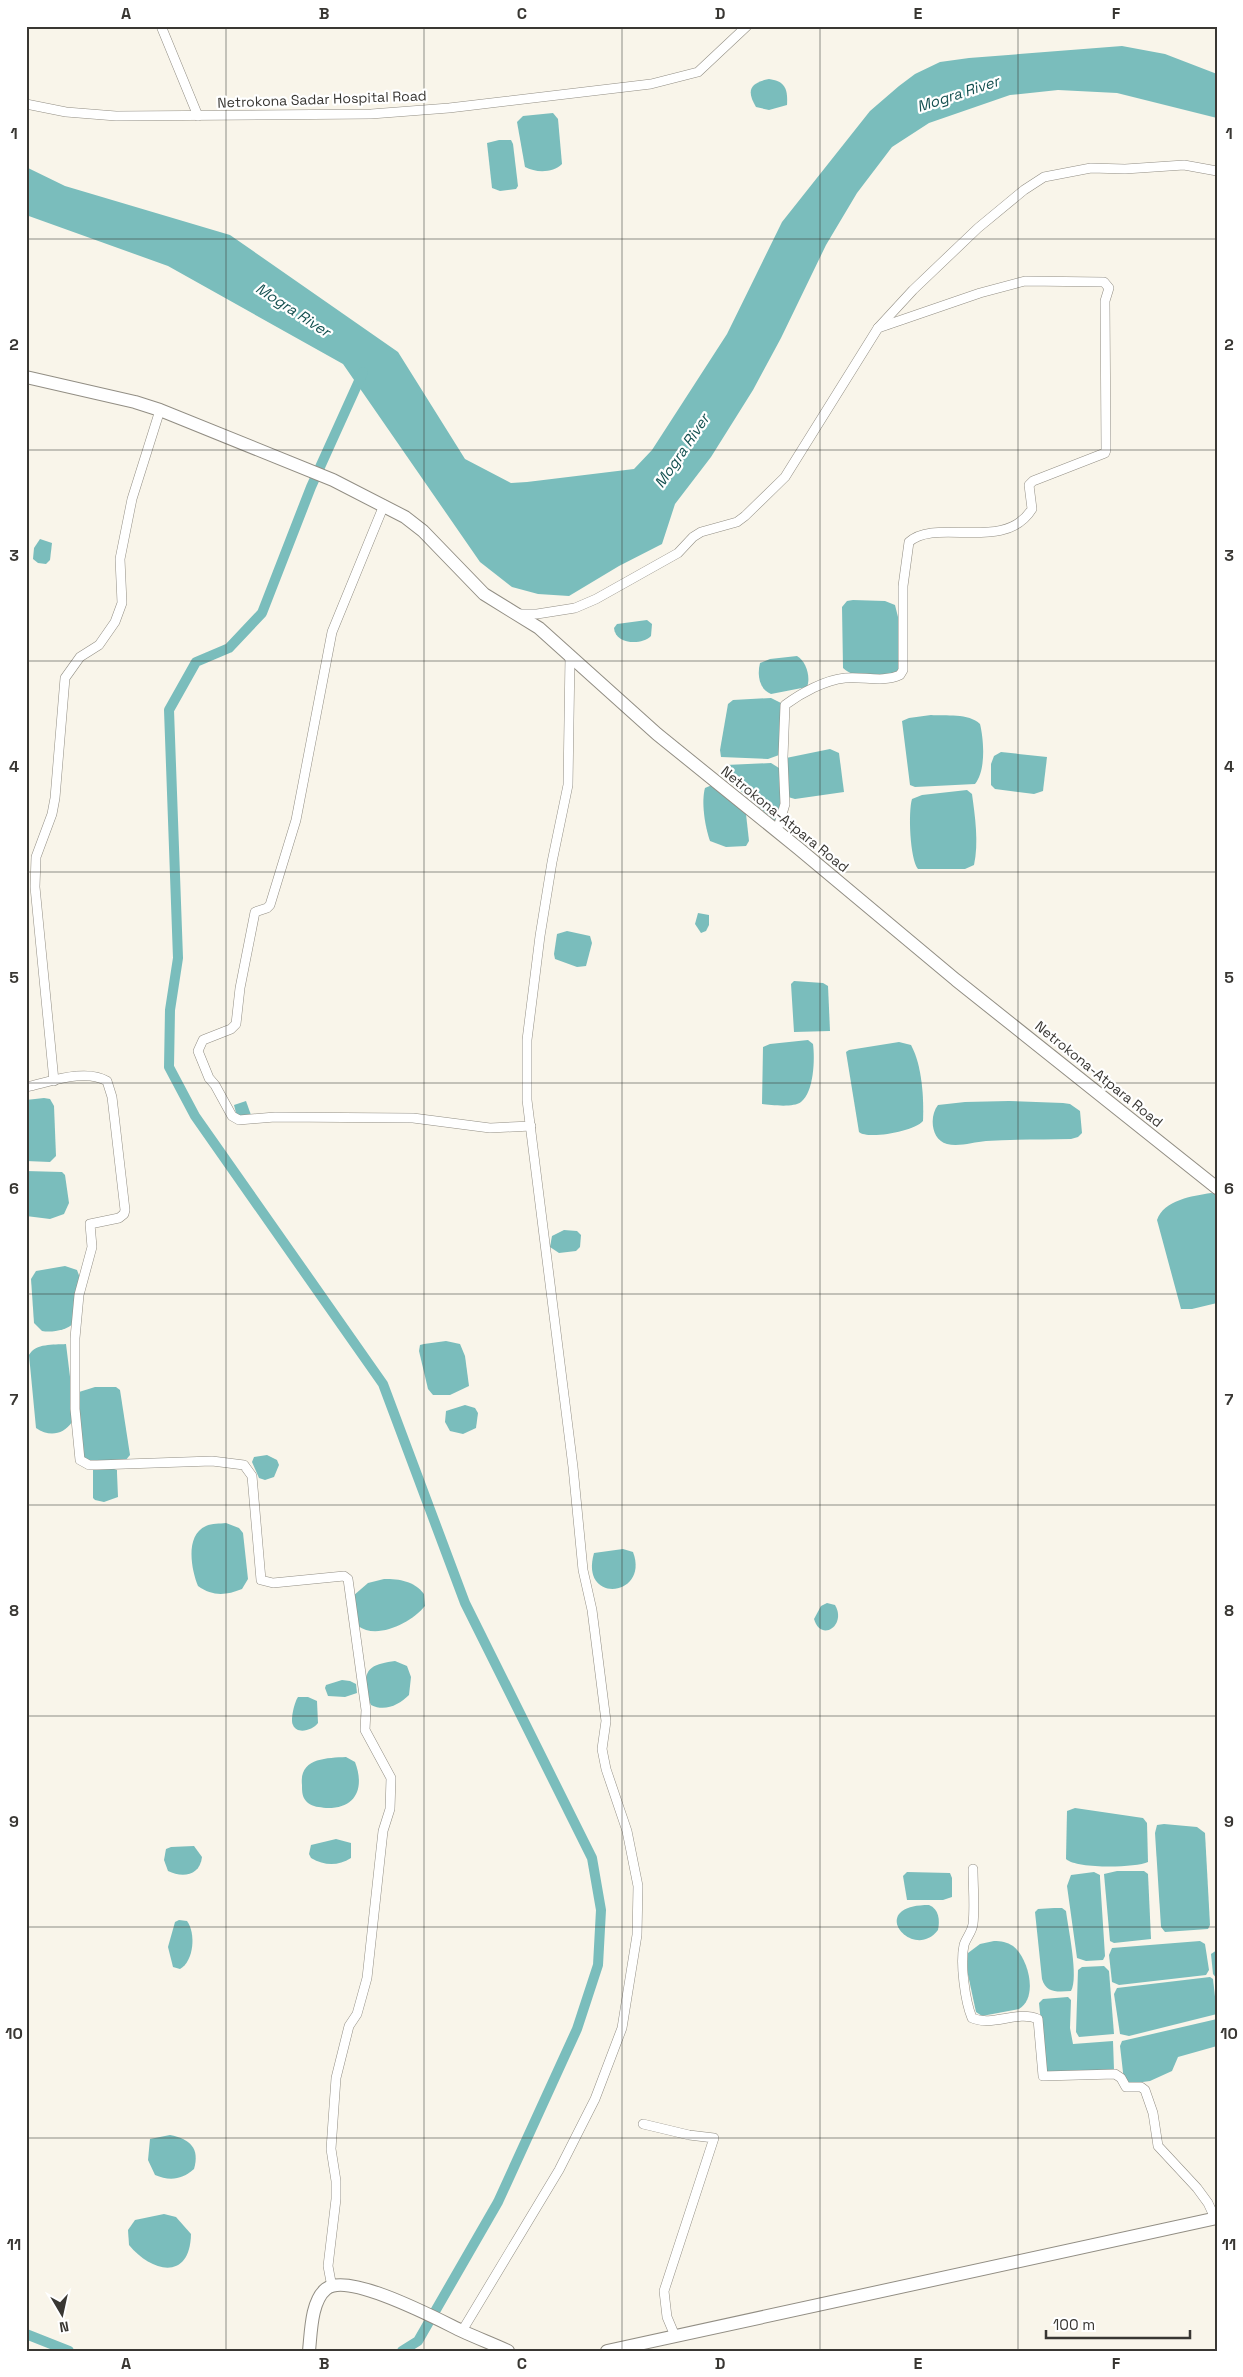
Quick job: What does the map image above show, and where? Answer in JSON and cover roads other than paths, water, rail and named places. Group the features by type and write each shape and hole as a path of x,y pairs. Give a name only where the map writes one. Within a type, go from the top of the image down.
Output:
{"street":[{"path":"161,26 198,116"},
{"name":"Netrokona Sadar Hospital Road","path":"26,104 66,112 116,116 371,114 449,108 651,84 698,72 710,63 747,26"},
{"path":"518,614 537,614 575,608 596,599 678,553 693,537 701,532 737,522 745,516 786,477 878,328 913,290 978,228 1024,190 1044,177 1091,168 1125,169 1184,166 1217,171"},
{"path":"777,831 785,804 785,705 820,685 846,678 865,680 888,678 900,675 903,670 903,586 909,542 914,538 948,532 992,532 1022,522 1032,509 1029,485 1033,481 1105,453 1106,450 1105,301 1109,288 1104,282 1025,281 980,293 878,328"},
{"name":"Netrokona-Atpara Road","path":"26,377 135,402 160,410 332,480 384,505 423,531 484,594 539,628 656,734 777,831 948,974 1217,1188"},
{"path":"54,1081 35,887 36,857 52,814 55,798 65,678 80,657 99,645 115,622 122,603 120,559 132,499 160,410"},
{"path":"384,505 332,632 296,820 270,904 267,908 255,912 240,988 236,1024 231,1029 203,1040 198,1051 209,1078 232,1116 239,1120 275,1117 413,1118 490,1128 531,1126"},
{"path":"462,2331 558,2170 596,2099 622,2028 637,1935 636,1877 627,1831 606,1769 602,1749 606,1721 592,1610 583,1570 574,1467 527,1100 527,1040 552,862 568,785 570,656"},
{"path":"26,1087 98,1075 107,1081 112,1097 125,1210 124,1214 119,1218 90,1224 92,1247 79,1295 75,1338 75,1409 80,1460 89,1465 212,1461 244,1465 252,1476 261,1580 266,1583 273,1583 344,1576 348,1579 366,1710 365,1730 392,1778 367,1978 359,2008 348,2026 336,2078 331,2149 336,2181 336,2199 328,2266 331,2282 334,2285"},
{"path":"607,2351 1216,2218 1197,2188 1158,2146 1152,2113 1145,2090 1141,2087 1126,2087 1121,2078 1115,2074 1043,2076 1038,2019 1030,2016 985,2021 972,2018 968,2007 963,1961 964,1947 973,1921 973,1869"},
{"path":"642,2124 689,2135 714,2138 664,2291 667,2317 675,2336"},
{"path":"309,2351 312,2325 320,2296 324,2290 334,2285 363,2290 403,2301 462,2331 508,2351"}],"water":[{"name":"Mogra River","path":"1122,46 1165,54 1217,74 1217,118 1117,93 1058,90 1010,95 929,123 892,147 857,193 826,245 781,338 753,390 711,457 675,504 662,544 619,566 569,596 538,594 512,587 480,562 343,364 168,266 26,215 26,167 65,186 230,235 398,352 465,459 511,483 634,469 652,450 727,334 782,222 870,111 915,74 940,62"},
{"path":"769,79 782,84 787,94 787,105 769,110 756,107 751,96 752,88 754,85"},
{"path":"553,113 558,119 562,164 554,169 544,171 525,167 517,122 523,116"},
{"path":"511,140 513,144 518,186 516,189 500,191 492,188 487,143"},
{"path":"40,539 52,543 50,560 46,564 38,563 33,559 34,548"},
{"path":"847,601 885,601 895,605 898,617 898,672 862,676 855,675 843,668 842,607"},
{"path":"647,620 652,624 651,636 647,639 629,642 615,633 614,628 617,624"},
{"path":"797,656 807,670 807,687 771,694 767,692 760,681 760,663 770,659"},
{"path":"771,698 781,703 779,755 768,759 721,757 720,750 728,704 733,700"},
{"path":"931,715 970,718 980,724 983,747 982,764 979,778 975,784 915,787 910,785 902,721 909,718"},
{"path":"830,749 839,753 844,792 795,799 788,797 786,758"},
{"path":"1001,752 1047,757 1043,791 1034,794 995,789 991,785 991,764 994,756"},
{"path":"771,763 779,768 782,803 775,821 726,778 724,773 726,765"},
{"path":"712,785 746,814 749,841 746,846 726,847 710,841 705,822 703,800 705,788"},
{"path":"967,790 972,794 975,820 976,848 974,865 965,869 918,869 913,856 911,835 910,814 912,799 922,795"},
{"path":"698,913 709,915 709,925 706,931 701,933 695,924"},
{"path":"567,931 590,936 592,943 586,966 577,967 555,959 557,934"},
{"path":"794,981 823,983 828,986 830,1031 794,1032 791,984"},
{"path":"808,1040 813,1044 814,1066 809,1091 805,1097 801,1102 793,1105 762,1104 763,1047 770,1044"},
{"path":"899,1042 911,1045 918,1062 923,1092 923,1121 902,1131 881,1135 859,1132 846,1052"},
{"path":"50,1099 54,1106 56,1156 50,1162 26,1161 26,1100"},
{"path":"246,1101 251,1115 243,1119 236,1113 234,1105"},
{"path":"1009,1101 1070,1104 1080,1111 1082,1133 1078,1137 1071,1139 997,1140 956,1145 942,1142 935,1133 933,1115 938,1105"},
{"path":"26,1171 62,1172 65,1175 69,1203 64,1214 50,1219 26,1216"},
{"path":"1211,1193 1217,1194 1217,1303 1192,1309 1181,1309 1157,1220 1161,1213 1172,1203"},
{"path":"564,1230 577,1231 581,1235 580,1247 576,1251 559,1253 550,1247 552,1236"},
{"path":"65,1266 77,1270 80,1278 74,1323 59,1330 42,1331 34,1323 31,1279 36,1271"},
{"path":"446,1341 460,1344 465,1356 469,1386 450,1395 433,1395 428,1389 419,1351 420,1345"},
{"path":"66,1344 71,1385 72,1422 60,1432 46,1433 36,1428 29,1355 36,1348"},
{"path":"95,1387 116,1387 120,1390 130,1455 125,1461 91,1463 82,1459 79,1392"},
{"path":"465,1405 475,1408 478,1413 476,1428 463,1434 450,1431 445,1422 446,1411"},
{"path":"267,1455 277,1460 279,1465 274,1477 265,1480 259,1478 252,1462 254,1457"},
{"path":"111,1468 117,1470 118,1497 104,1502 95,1500 93,1498 93,1470"},
{"path":"226,1523 239,1528 243,1533 248,1579 242,1589 219,1594 208,1592 198,1586 193,1571 192,1544 199,1530 213,1524"},
{"path":"623,1549 633,1552 636,1567 632,1578 624,1586 614,1589 604,1587 596,1581 592,1570 594,1553"},
{"path":"384,1579 401,1580 416,1586 424,1594 425,1606 411,1618 393,1628 375,1631 366,1630 358,1626 353,1596 368,1583"},
{"path":"827,1603 835,1605 838,1619 832,1629 822,1630 817,1626 814,1619 821,1606"},
{"path":"395,1661 407,1666 411,1677 409,1695 401,1702 387,1708 371,1705 366,1682 369,1671 376,1665"},
{"path":"342,1680 356,1684 357,1693 345,1697 328,1696 325,1688 326,1685"},
{"path":"298,1697 308,1697 317,1701 318,1723 316,1726 301,1731 293,1725 292,1715"},
{"path":"346,1757 355,1762 358,1771 359,1780 356,1795 345,1805 336,1807 326,1808 308,1803 302,1792 302,1776 305,1769 315,1761"},
{"path":"1075,1808 1143,1818 1147,1823 1148,1862 1106,1867 1081,1865 1066,1859 1067,1811"},
{"path":"1157,1825 1197,1827 1205,1833 1210,1925 1208,1929 1165,1932 1161,1927 1155,1833"},
{"path":"336,1839 351,1843 351,1858 331,1864 311,1858 309,1854 311,1845"},
{"path":"194,1846 202,1857 201,1863 194,1872 184,1875 168,1871 164,1860 166,1849"},
{"path":"1117,1871 1144,1871 1148,1874 1151,1939 1114,1943 1110,1941 1104,1874"},
{"path":"907,1872 950,1873 952,1878 952,1897 943,1900 907,1900 903,1876"},
{"path":"1094,1872 1100,1875 1105,1956 1103,1960 1086,1961 1077,1958 1067,1886 1071,1875"},
{"path":"929,1905 935,1909 938,1915 938,1930 928,1938 917,1940 907,1937 900,1930 897,1922 899,1914 910,1907"},
{"path":"1062,1908 1066,1911 1071,1940 1073,1985 1071,1991 1053,1991 1046,1987 1042,1979 1035,1912 1038,1909"},
{"path":"179,1920 187,1921 192,1932 191,1953 185,1965 180,1969 173,1967 168,1947 175,1922"},
{"path":"994,1941 1013,1946 1018,1951 1027,1968 1030,1987 1029,1996 1019,2009 982,2016 976,2012 967,1970 968,1953 980,1944"},
{"path":"1200,1941 1205,1944 1209,1970 1206,1975 1119,1985 1112,1982 1109,1955 1112,1948"},
{"path":"1217,1950 1217,1979 1213,1974 1211,1954"},
{"path":"1104,1966 1109,1971 1114,2034 1079,2037 1076,2032 1078,1970 1082,1967"},
{"path":"1210,1977 1213,1979 1217,2014 1129,2036 1120,2034 1114,1994 1117,1988"},
{"path":"1068,1997 1071,2000 1070,2028 1073,2044 1113,2041 1114,2070 1046,2072 1039,2003 1043,1999"},
{"path":"1217,2019 1217,2046 1178,2057 1172,2071 1150,2081 1128,2084 1124,2081 1120,2046 1122,2041"},
{"path":"170,2135 183,2139 192,2146 196,2155 196,2162 194,2169 189,2173 170,2179 155,2175 148,2160 150,2139"},
{"path":"164,2214 176,2217 191,2234 189,2249 184,2259 177,2266 168,2268 148,2262 129,2245 128,2230 135,2220"}],"waterway":[{"path":"363,372 311,487 262,613 229,648 196,662 169,710 178,958 170,1010 169,1067 195,1116 383,1384 465,1603 592,1858 601,1910 598,1965 577,2029 498,2202 418,2341 402,2351"},
{"path":"26,2334 69,2351"}]}
